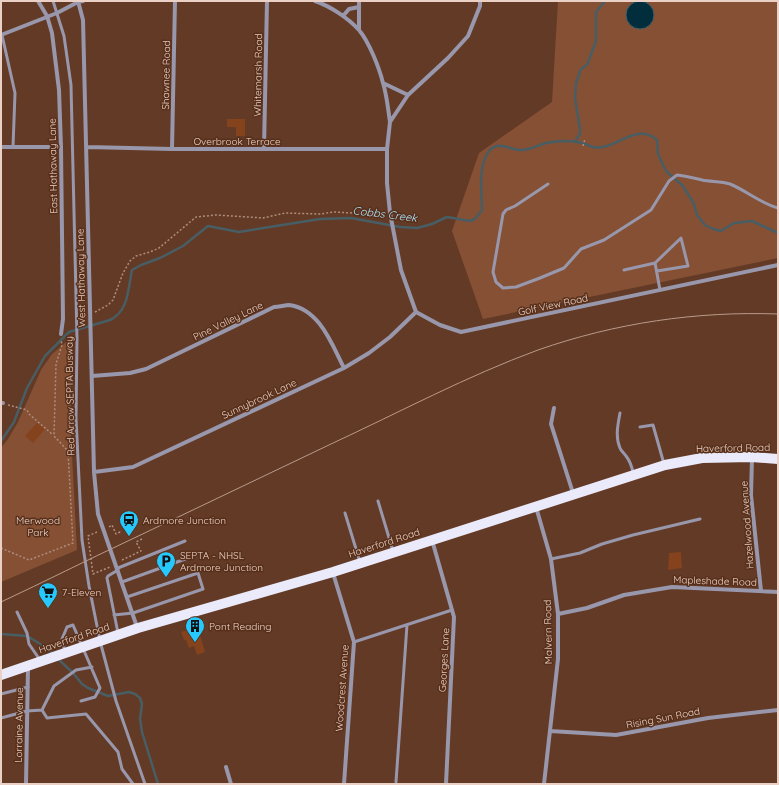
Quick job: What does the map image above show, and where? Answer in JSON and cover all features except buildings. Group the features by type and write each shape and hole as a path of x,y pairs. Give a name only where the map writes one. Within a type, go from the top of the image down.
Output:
{"main road":[{"name":"Haverford Road","path":"1,675 138,628 333,572 665,465 702,458 752,457 778,459"}],"street":[{"name":"East Hathaway Lane","path":"38,1 47,16 52,33 59,90 63,319 61,334"},
{"path":"2,35 57,13 80,1"},
{"name":"West Hathaway Lane","path":"80,1 83,20 87,147 94,472 98,514 138,628"},
{"name":"Shawnee Road","path":"172,149 175,1"},
{"name":"Whitemarsh Road","path":"264,149 267,1"},
{"path":"315,1 323,3 343,16 359,30 374,56 383,83 390,122 386,149 387,183 391,221 401,270 416,312"},
{"path":"359,1 359,30"},
{"path":"390,122 408,95 448,58 468,36 480,6 480,1"},
{"path":"343,16 349,9 359,7"},
{"path":"383,83 408,95"},
{"path":"1,147 61,147"},
{"name":"Overbrook Terrace","path":"87,147 172,149 386,149"},
{"name":"Golf View Road","path":"416,312 440,326 461,332 778,265"},
{"name":"Pine Valley Lane","path":"92,376 130,374 146,369 274,307 289,305 304,310 315,317 323,328 344,368"},
{"name":"Sunnybrook Lane","path":"94,472 133,466 344,368 369,353 390,337 416,312"},
{"path":"554,408 551,424 573,494"},
{"name":"Hazelwood Avenue","path":"752,457 751,495 761,591"},
{"name":"Malvern Road","path":"536,506 551,559 558,614 558,659 544,784"},
{"name":"Georges Lane","path":"432,540 454,617 446,784"},
{"name":"Woodcrest Avenue","path":"333,572 354,642 344,784"},
{"name":"Mapleshade Road","path":"558,614 587,608 624,595 672,587 778,592"},
{"name":"Lorraine Avenue","path":"26,784 28,666"},
{"path":"778,710 778,715"},
{"name":"Rising Sun Road","path":"550,730 616,735 708,718 778,710"},
{"path":"226,766 232,784"}],"lane":[{"name":"Red Arrow SEPTA Busway","path":"53,1 64,36 71,85 77,338 76,418 82,540 100,641 116,701 145,784"},
{"path":"2,35 15,93 13,147"},
{"path":"548,184 515,206 506,210 503,214 493,272 496,282 503,288 522,284 564,268 581,249 604,240 651,210 669,181 677,175 730,184 769,206 778,208"},
{"path":"624,270 655,263 681,238 688,266 656,271"},
{"path":"655,263 660,290"},
{"path":"620,412 617,430 618,443 620,449 627,456 632,466 633,475"},
{"path":"640,427 653,425 665,465"},
{"path":"378,501 394,552"},
{"path":"344,513 361,563"},
{"path":"551,559 580,552 633,535 700,519"},
{"path":"118,635 107,578 108,576 118,569 185,541"},
{"path":"122,582 188,558"},
{"path":"114,615 133,613 203,589 198,573 127,597"},
{"path":"354,642 452,610"},
{"path":"17,612 27,633 30,644 46,660"},
{"path":"63,654 62,639 67,627 73,625 100,688 95,696 81,701"},
{"path":"396,782 407,625"},
{"path":"42,710 54,686 76,670 92,667"},
{"path":"1,694 28,687"},
{"path":"1,718 27,711 42,710"},
{"path":"42,710 47,718 86,714 118,752 122,769 133,784"}],"path":[{"path":"583,146 585,138"},
{"path":"90,316 108,305 113,300 123,273 130,261 136,256 159,248 196,217 216,215 263,218 285,213 320,214 334,212 372,214 391,221"},
{"path":"54,436 56,364 62,345"},
{"path":"1,548 29,560 73,543 68,451 54,436 29,414 27,410 11,406"},
{"path":"110,526 112,525 116,534 120,532 121,534"},
{"path":"97,532 88,536 94,574 112,566"},
{"path":"122,560 141,550 136,542 142,539"}],"green space":[{"path":"558,1 778,1 778,258 483,319 452,231 479,153 552,102"},
{"name":"Merwood Park","path":"71,338 71,436 77,550 1,582 1,448 18,422 41,370 52,354"}],"water":[{"path":"640,1 650,5 654,15 650,25 640,29 630,25 626,15 630,5"}],"waterway":[{"path":"575,141 580,134 575,98 576,83 581,69 587,65 596,41 596,12 605,1"},
{"name":"Cobbs Creek","path":"1,441 14,422 27,388 45,356 69,332 110,320 116,316 121,311 127,298 132,270 183,246 208,226 239,232 320,219 351,218 400,227 417,228 432,224 447,217 470,221 475,219 482,210 481,179 483,163 490,150 497,146 522,150 546,143 568,141 578,142 593,147 601,147 633,135 649,135 657,140 658,154 667,172 683,186 694,204 697,215 705,225 721,231 734,223 752,221 778,233"},
{"path":"1,634 27,636 47,648 54,655"},
{"path":"57,658 82,684 88,688 108,696 129,692 140,698 142,704 140,719 142,732 158,784"}],"tram line":[{"path":"1,602 485,371 538,350 597,333 656,321 717,315 778,314"}],"place":[{"name":"Ardmore Junction","path":"129,537"},
{"name":"SEPTA - NHSL Ardmore Junction","path":"166,578"},
{"name":"7-Eleven","path":"48,609"},
{"name":"Pont Reading","path":"195,643"}]}
